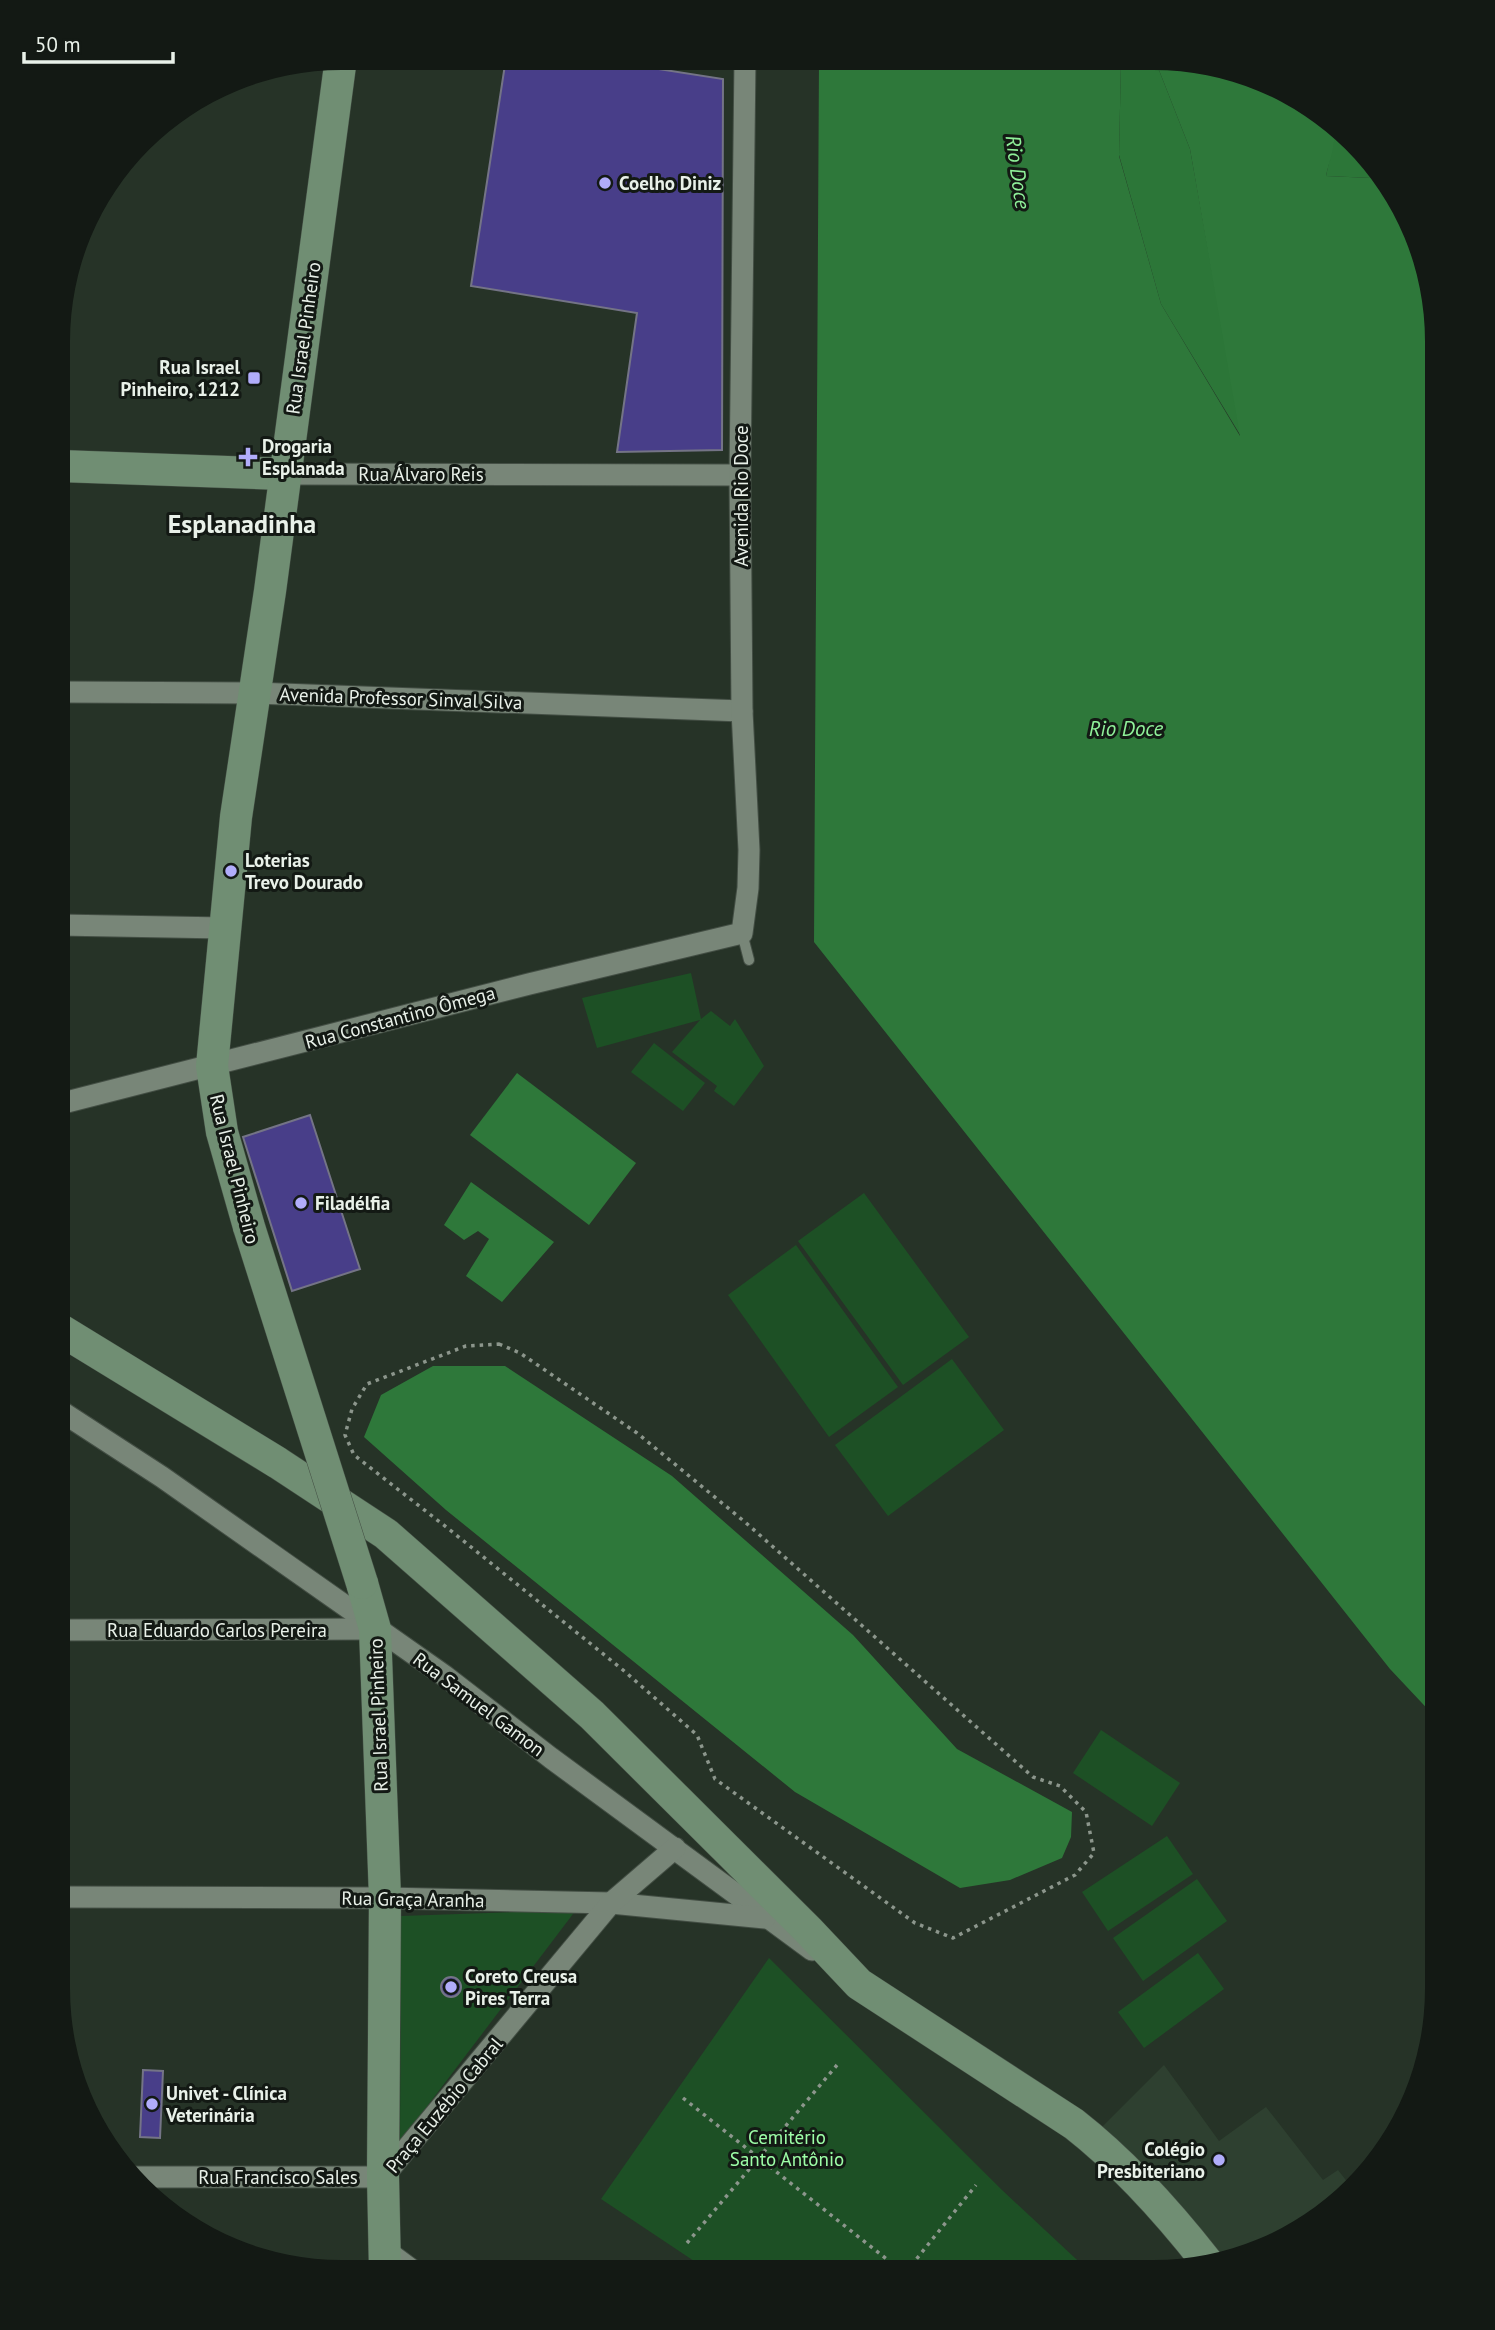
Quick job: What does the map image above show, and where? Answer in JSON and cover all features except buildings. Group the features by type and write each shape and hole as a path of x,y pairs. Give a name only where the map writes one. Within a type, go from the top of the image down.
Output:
{"main road":[{"name":"Rua Israel Pinheiro","path":"339,70 236,817 212,1066 222,1132 249,1227 375,1629 385,1898 385,2260"},
{"name":"Rua Álvaro Reis","path":"70,466 284,474"},
{"path":"70,1336 278,1463 386,1534 592,1715 859,1984 1067,2119 1096,2141 1121,2162 1201,2256"}],"street":[{"name":"Avenida Rio Doce","path":"742,933 748,888 749,850 742,710 740,475 745,70"},
{"name":"Rua Álvaro Reis","path":"284,474 740,475"},
{"name":"Avenida Professor Sinval Silva","path":"70,692 254,693 742,710"},
{"path":"70,925 224,928"},
{"name":"Rua Constantino Ômega","path":"70,1101 742,933"},
{"name":"Rua Samuel Gamon","path":"70,1416 162,1477 445,1676 859,1984"},
{"name":"Rua Eduardo Carlos Pereira","path":"70,1630 375,1629"},
{"name":"Praça Euzébio Cabral","path":"383,2178 611,1903 675,1848"},
{"name":"Rua Graça Aranha","path":"70,1897 385,1898 611,1903 768,1918"},
{"name":"Rua Francisco Sales","path":"144,2176 383,2178"}],"lane":[{"path":"742,933 750,960"}],"path":[{"path":"499,1344 520,1353 637,1433 745,1522 1033,1777 1060,1786 1086,1812 1094,1853 1075,1875 953,1938 915,1923 715,1779 696,1735 623,1670 354,1455 345,1434 352,1409 367,1384 466,1346 499,1344"},
{"path":"687,2243 837,2065"},
{"path":"682,2098 890,2260"},
{"path":"915,2260 976,2185"}],"shaded area":[{"path":"1121,70 1159,70 1190,149 1242,438 1161,304 1119,155"},
{"path":"1334,138 1370,178 1326,176"},
{"name":"Colégio Presbiteriano","path":"1164,2065 1219,2141 1266,2107 1323,2180 1338,2170 1346,2181 1290,2224 1241,2246 1209,2254 1099,2130"}],"green space":[{"path":"691,973 701,1019 711,1011 730,1026 735,1019 764,1066 734,1106 714,1091 717,1086 672,1052 700,1020 597,1048 582,998"},
{"path":"654,1043 705,1083 683,1111 631,1072"},
{"path":"864,1193 969,1337 903,1385 798,1241"},
{"path":"796,1245 898,1387 829,1437 728,1295"},
{"path":"952,1359 1004,1430 888,1516 835,1445"},
{"path":"1101,1730 1180,1783 1152,1826 1073,1773"},
{"path":"1167,1836 1193,1874 1108,1931 1082,1892"},
{"path":"1197,1879 1227,1921 1143,1981 1113,1938"},
{"path":"576,1910 400,2142 401,1916"},
{"path":"1198,1953 1224,1989 1144,2048 1118,2012"},
{"name":"Cemitério Santo Antônio","path":"769,1958 1002,2190 1077,2260 692,2260 601,2199"}],"water":[{"name":"Rio Doce","path":"819,70 1121,70 1119,156 1161,304 1240,436 1190,149 1159,70 1189,72 1224,79 1290,106 1334,138 1326,176 1370,178 1379,190 1397,221 1411,254 1423,306 1425,1706 1390,1669 814,942"},
{"path":"517,1073 636,1163 589,1225 470,1135"},
{"path":"471,1182 554,1242 502,1302 466,1276 489,1239 478,1231 464,1240 444,1225"},
{"path":"433,1366 505,1366 672,1476 853,1635 957,1749 1072,1812 1071,1837 1062,1858 1010,1880 960,1888 795,1792 446,1510 364,1437 381,1395"}],"place":[{"name":"Coelho Diniz","path":"605,183"},
{"name":"Rua Israel Pinheiro, 1212","path":"254,378"},
{"name":"Drogaria Esplanada","path":"248,457"},
{"name":"Loterias Trevo Dourado","path":"231,871"},
{"name":"Filadélfia","path":"301,1203"},
{"name":"Coreto Creusa Pires Terra","path":"451,1987"},
{"name":"Univet - Clínica Veterinária","path":"152,2104"},
{"name":"Colégio Presbiteriano","path":"1219,2160"}],"district":[{"name":"Esplanadinha","path":"242,523"}]}
